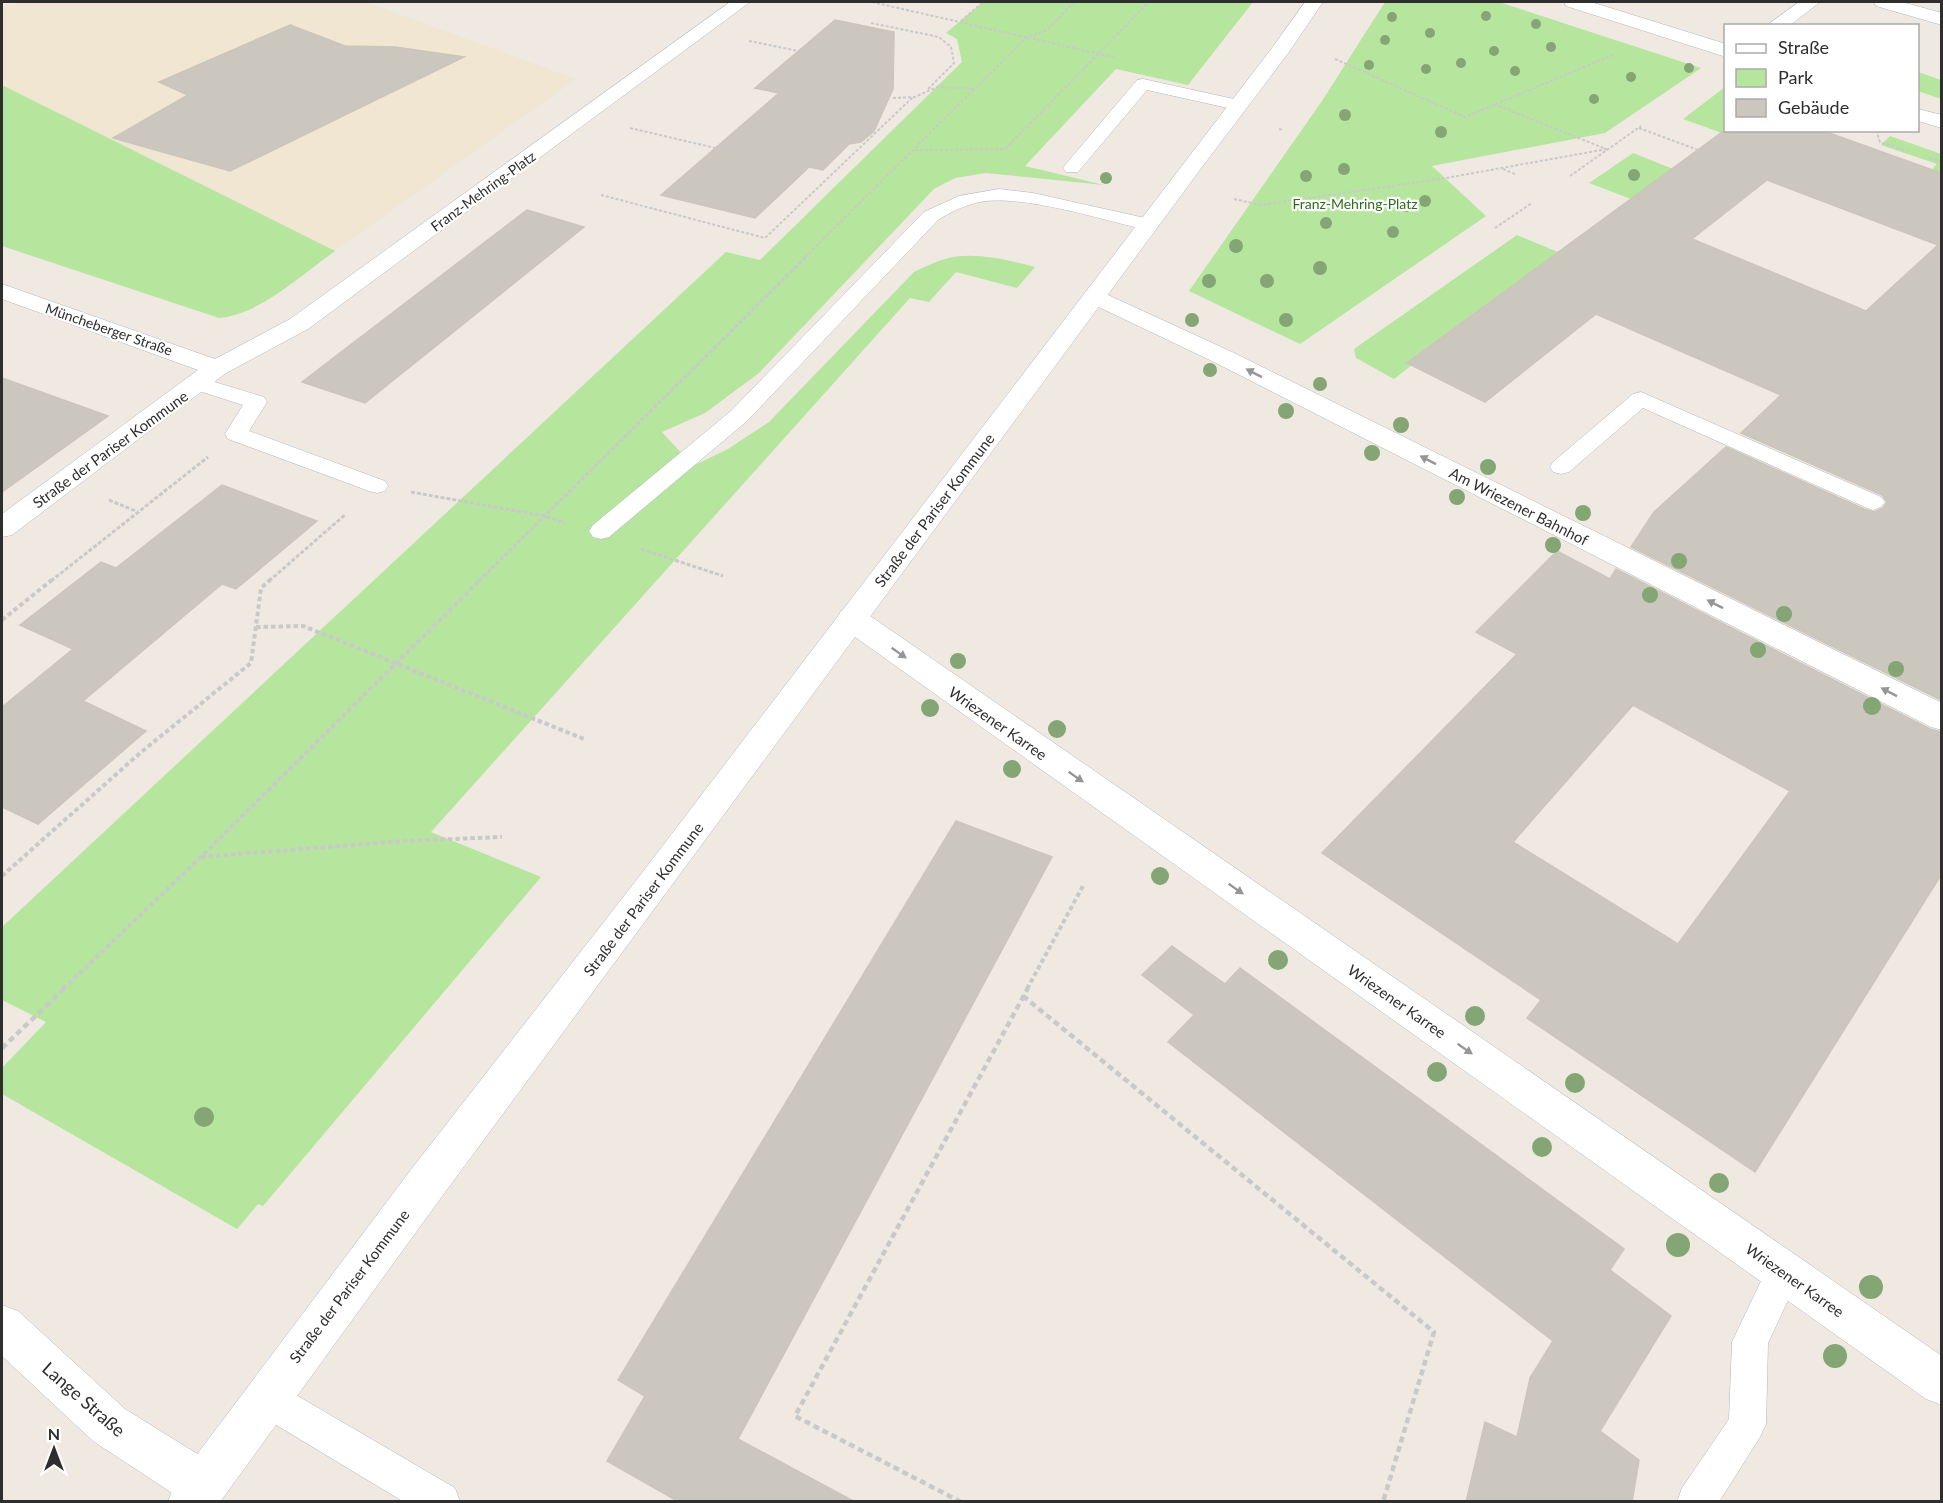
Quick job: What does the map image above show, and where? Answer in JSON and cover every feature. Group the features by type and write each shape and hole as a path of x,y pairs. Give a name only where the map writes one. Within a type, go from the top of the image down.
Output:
{"street":[{"name":"Franz-Mehring-Platz","path":"208,375 299,324 741,2"},
{"path":"1095,296 1147,224 1282,48 1314,2"},
{"path":"1573,2 1724,51"},
{"path":"1778,24 1811,2"},
{"path":"1883,2 1941,19"},
{"path":"1919,115 1941,122"},
{"name":"Müncheberger Straße","path":"2,291 208,375"},
{"name":"Straße der Pariser Kommune","path":"197,1493 266,1398 1095,296"},
{"name":"Am Wriezener Bahnhof","path":"1095,296 1233,362 1941,718"},
{"name":"Straße der Pariser Kommune","path":"2,528 208,375"},
{"name":"Wriezener Karree","path":"852,619 1941,1383"},
{"name":"Lange Straße","path":"2,1327 109,1425 197,1493"}],"lane":[{"path":"1072,168 1143,84 1237,105"},
{"path":"601,531 739,416 931,216 946,207 965,199 989,195 1016,195 1147,224"},
{"path":"208,375 256,402 236,434 377,486"},
{"path":"1561,467 1641,399 1873,502"},
{"path":"1696,1502 1747,1424 1750,1342 1783,1272"},
{"path":"266,1398 441,1502"}],"path":[{"path":"872,2 1122,59"},
{"path":"960,21 983,2"},
{"path":"2,1048 201,857 1027,37 1047,30 1074,2"},
{"path":"914,150 1005,149 1149,2"},
{"path":"871,23 939,37 951,48 954,63 927,90"},
{"path":"1335,59 1465,117 1618,52"},
{"path":"602,195 765,238 913,97 938,87 976,89"},
{"path":"893,98 913,97"},
{"path":"1494,104 1607,150"},
{"path":"585,117 728,151"},
{"path":"1570,176 1640,127 1698,150"},
{"path":"1234,199 1261,205 1607,150"},
{"path":"1502,168 1517,175"},
{"path":"1495,228 1532,203"},
{"path":"2,620 236,434"},
{"path":"2,876 140,753 251,663 261,588 377,486 545,516"},
{"path":"256,627 303,626 584,739"},
{"path":"201,857 403,841 502,837"},
{"path":"961,1502 795,1416 1083,886"},
{"path":"1023,996 1434,1332 1383,1502"}],"shaded area":[{"path":"15,2 366,2 576,79 335,251 2,85 2,7"}],"green space":[{"path":"983,2 1253,2 1188,85 1116,69 1025,166 1104,185 986,173 955,178 934,189 759,373 705,413 662,432 693,466 728,449 769,422 914,272 926,266 945,259 978,256 1035,267 1017,288 956,272 929,302 910,298 431,832 541,877 263,1206 258,1204 237,1229 2,1094 2,1068 46,1022 2,1000 2,927 726,252 760,260 962,62 957,39 946,33"},
{"name":"Franz-Mehring-Platz","path":"1385,2 1499,2 1701,68 1605,133 1432,166 1486,216 1300,344 1189,291 1322,101"},
{"path":"1919,72 1941,80 1941,99 1919,91"},
{"path":"2,85 335,251 265,301 235,315 219,318 2,246"},
{"path":"1724,88 1724,131 1722,133 1683,119"},
{"path":"1890,136 1941,154 1941,173 1932,169 1937,164 1881,145"},
{"path":"1633,153 1673,169 1631,199 1589,183"},
{"path":"1517,235 1558,252 1408,362 1412,365 1394,379 1356,358 1354,349"}],"building":[{"path":"835,20 894,32 893,89 874,131 861,142 849,144 823,170 809,167 755,218 661,195 779,93 755,88"},
{"path":"290,25 345,46 395,47 464,57 230,171 113,138 188,95 159,82"},
{"path":"1724,131 1827,132 1941,173 1941,700 1631,547 1654,512 1726,447 1864,509 1874,512 1883,508 1887,502 1882,495 1741,433 1781,395 1596,314 1485,402 1407,363","holes":["1767,180 1938,245 1866,311 1692,239"]},
{"path":"527,210 584,227 365,403 302,382"},
{"path":"2,378 108,416 2,492"},
{"path":"222,485 317,521 236,589 222,584 83,701 146,731 38,824 2,807 2,707 73,649 20,625 101,562 116,568"},
{"path":"1557,551 1610,579 1616,569 1930,729 1941,732 1941,875 1755,1172 1527,1018 1541,1000 1322,853 1517,654 1476,632","holes":["1633,705 1790,791 1678,944 1513,842"]},
{"path":"956,821 1052,857 738,1439 855,1502 679,1502 607,1461 645,1396 618,1380"},
{"path":"1172,946 1225,984 1240,968 1624,1249 1610,1270 1671,1316 1600,1431 1639,1460 1632,1502 1466,1502 1485,1422 1517,1437 1530,1378 1553,1341 1168,1042 1194,1015 1142,975"}]}
